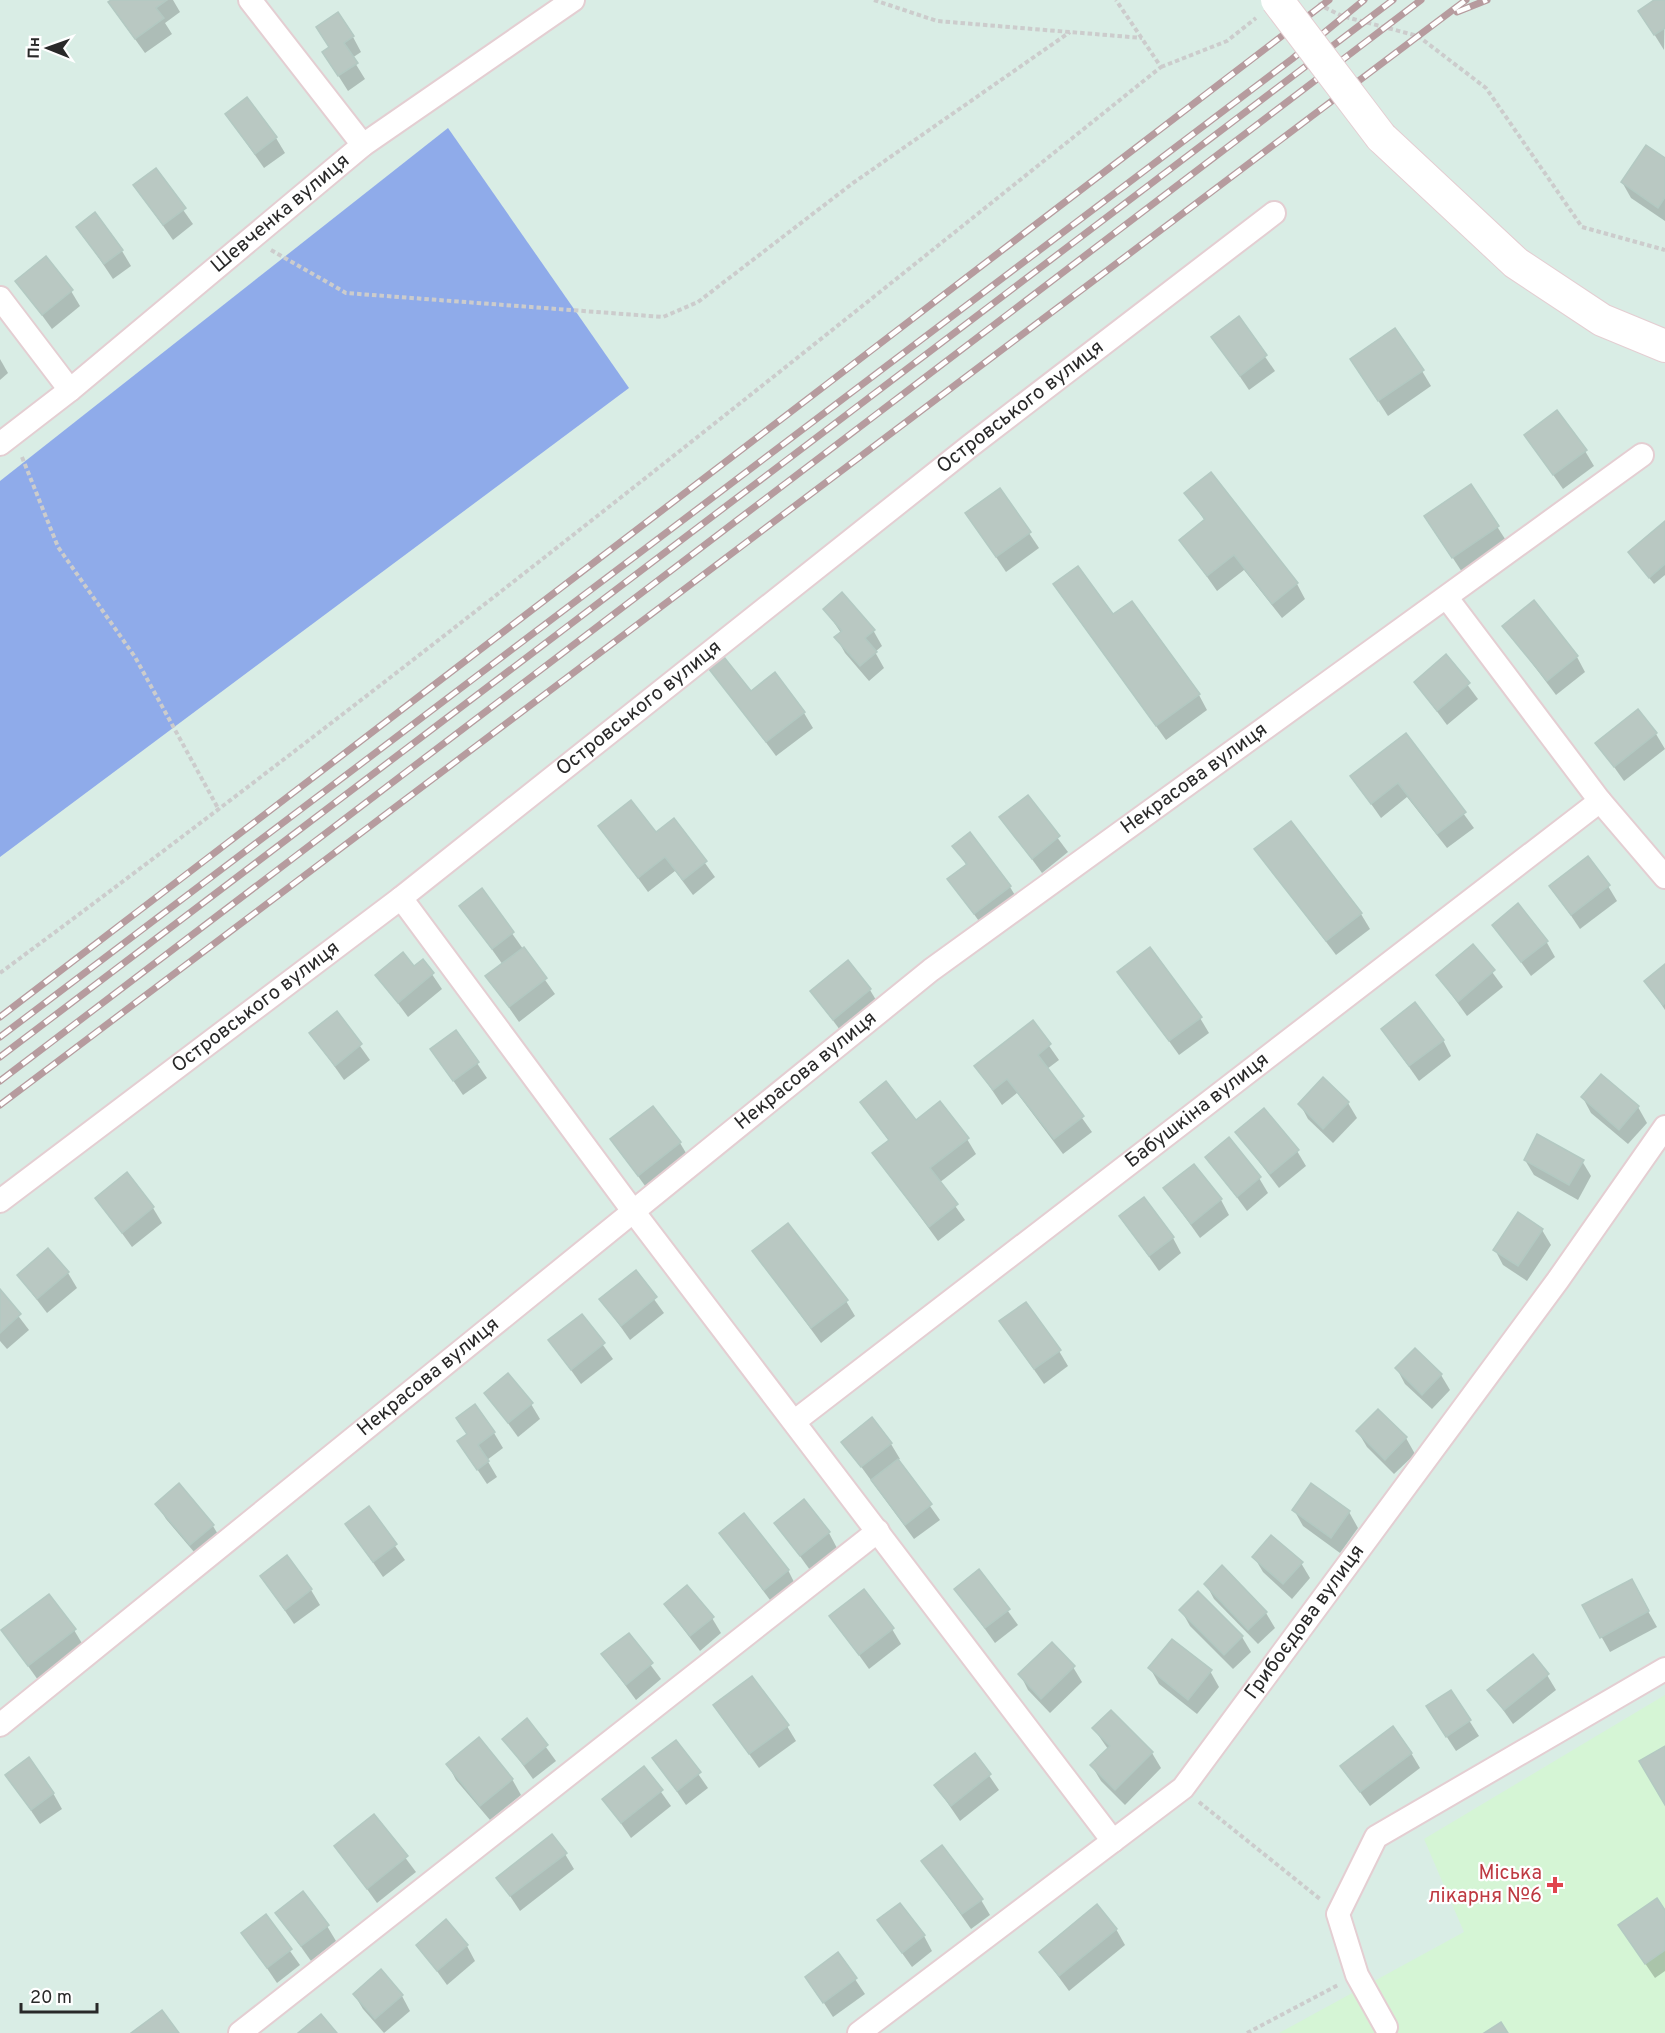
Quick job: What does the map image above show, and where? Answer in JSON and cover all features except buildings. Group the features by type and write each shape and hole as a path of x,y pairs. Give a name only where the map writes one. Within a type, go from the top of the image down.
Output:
{"street":[{"path":"250,0 363,145"},
{"name":"Шевченка вулиця","path":"6,439 70,390 363,145 573,0"},
{"path":"1270,7 1381,137 1516,262 1602,320 1665,346"},
{"name":"Островського вулиця","path":"0,1201 401,898 970,446 1275,213"},
{"path":"0,298 70,390"},
{"name":"Некрасова вулиця","path":"0,1725 931,970 1447,598 1642,454"},
{"path":"1447,598 1600,801 1665,877"},
{"name":"Бабушкіна вулиця","path":"795,1421 1600,801"},
{"path":"401,898 633,1211 1113,1841"},
{"name":"Грибоєдова вулиця","path":"860,2033 1183,1788 1558,1280 1665,1127"},
{"path":"240,2033 878,1531"},
{"path":"1386,2027 1357,1975 1338,1914 1376,1837 1665,1669"}],"path":[{"path":"874,0 937,21 1142,38"},
{"path":"1116,0 1161,67"},
{"path":"1314,0 1342,16 1418,36 1486,88 1582,226 1665,250"},
{"path":"0,973 219,810 708,431 1161,67 1227,40 1270,7"},
{"path":"251,238 346,293 663,317 698,302 853,183 1070,32"},
{"path":"6,439 58,547 135,657 219,810"},
{"path":"1183,1788 1338,1914"},
{"path":"1247,2033 1357,1975"}],"shaded area":[{"path":"448,128 629,388 0,857 0,481"},
{"name":"Міська лікарня №6","path":"1665,1695 1665,2033 1279,2033 1464,1932 1424,1839"}],"railway":[{"path":"0,1017 1329,0"},
{"path":"0,1037 1292,59 1364,0"},
{"path":"0,1057 1393,0"},
{"path":"0,1081 1421,0"},
{"path":"0,1105 1466,0"},
{"path":"1457,12 1487,0"}],"place":[{"name":"Міська лікарня №6","path":"1555,1885"}]}
